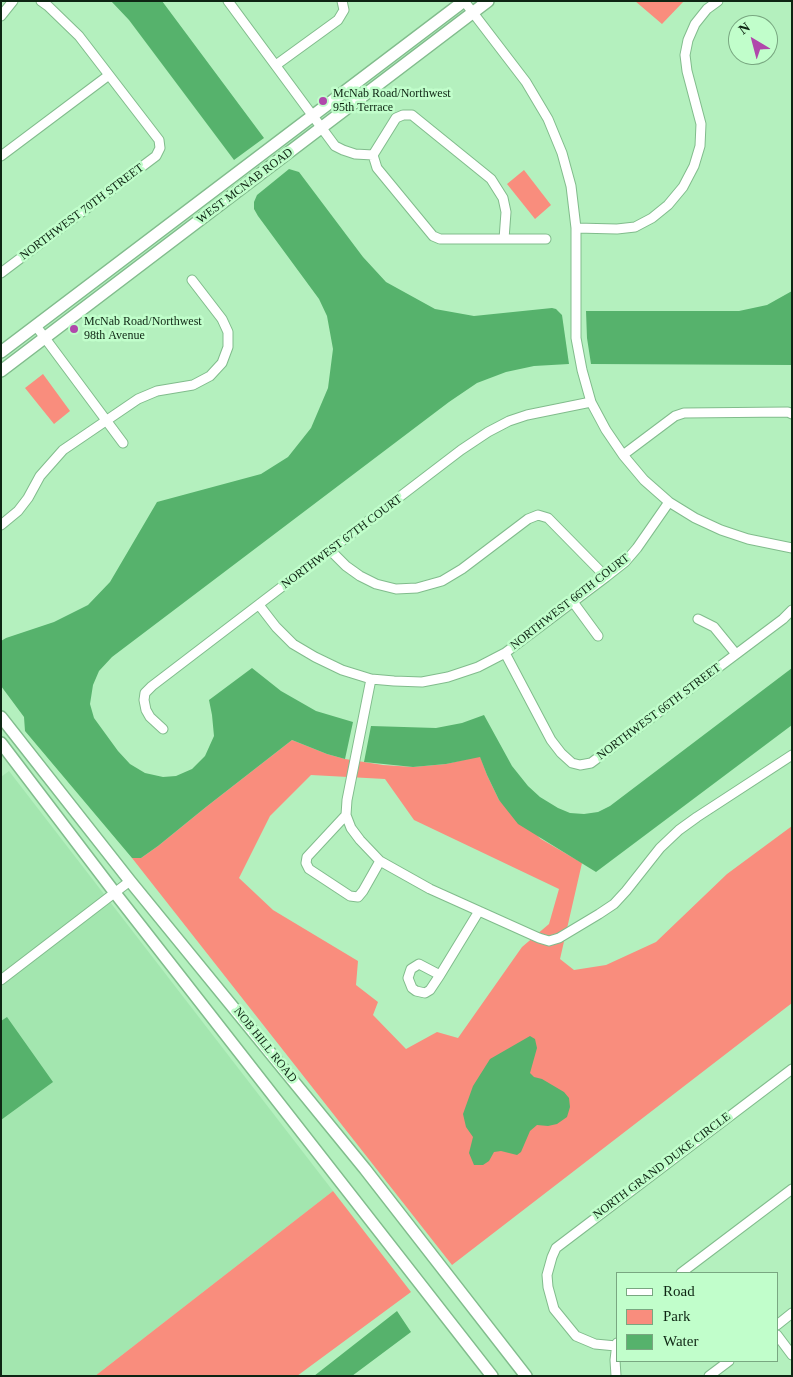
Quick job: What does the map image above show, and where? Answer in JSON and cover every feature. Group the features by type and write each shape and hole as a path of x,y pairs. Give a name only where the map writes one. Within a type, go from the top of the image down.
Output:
{"main road":[{"name":"WEST MCNAB ROAD","path":"1,352 464,1"},
{"name":"WEST MCNAB ROAD","path":"1,371 488,1"},
{"name":"NOB HILL ROAD","path":"1,717 130,881 293,1080 431,1253 526,1376"},
{"name":"NOB HILL ROAD","path":"1,743 115,893 492,1376"}],"street":[{"path":"1,16 13,1"},
{"path":"1,156 109,75 79,36 41,1"},
{"path":"228,1 335,146 355,154 373,155"},
{"path":"464,1 526,82 548,119 562,153 571,186 576,228 576,338 591,402 623,455 644,480 669,502 695,518 721,530 748,539 792,548"},
{"path":"576,228 617,229 635,227 652,218 668,206 683,188 694,166 700,146 701,124 687,71 686,55 688,40 695,24 707,9 718,1"},
{"path":"276,65 338,20 343,5"},
{"name":"NORTHWEST 70TH STREET","path":"1,273 156,156 160,148 159,140 109,75"},
{"path":"504,239 506,212 503,198 491,179 412,114 396,118 373,155 377,168 433,236 440,239 504,239 546,239"},
{"path":"1,525 18,511 28,498 40,476 63,450 138,399 157,391 193,385 210,376 222,363 228,347 228,332 218,313 192,280"},
{"path":"36,326 123,444"},
{"name":"NORTHWEST 67TH COURT","path":"163,729 150,717 146,710 145,693 152,686 461,450 488,432 509,421 527,415 591,402"},
{"path":"623,455 675,416 684,413 788,412 792,414"},
{"name":"NORTHWEST 66TH COURT","path":"259,605 276,628 294,644 342,670 371,679 422,682 448,677 478,667 505,653 625,562 669,502"},
{"path":"331,551 346,566 376,584 396,589 417,588 442,581 462,569 528,519 538,515 548,518 606,577"},
{"path":"573,602 598,636"},
{"name":"NORTHWEST 66TH STREET","path":"505,653 551,740 572,763 580,765 591,763 783,619 792,610"},
{"path":"698,619 714,626 736,654"},
{"path":"371,679 347,800 346,815 351,828 380,861 430,889 549,941 559,938 614,904 660,848 679,830 792,755"},
{"path":"346,815 308,857 306,863 309,869 350,896 358,897 364,891 380,861"},
{"path":"1,980 130,881"},
{"path":"440,975 479,911"},
{"name":"NORTH GRAND DUKE CIRCLE","path":"616,1345 595,1344 576,1336 554,1309 549,1293 547,1275 552,1257 562,1242 792,1068"},
{"path":"682,1272 792,1189"},
{"path":"778,1323 792,1313"},
{"path":"778,1337 792,1355"},
{"path":"616,1345 616,1376"},
{"path":"709,1376 728,1362"}],"shaded area":[{"path":"9,771 333,1191 95,1376 1,1376 1,777"}],"green space":[{"path":"635,1 684,1 662,24"},
{"path":"524,170 551,205 535,219 507,184"},
{"path":"43,374 70,411 54,424 25,388"},
{"path":"292,740 345,759 383,765 413,767 446,764 480,756 499,800 541,839 582,863 560,959 574,970 606,965 656,942 727,874 792,826 792,1003 452,1265 132,858 141,858","holes":["311,775 385,779 414,820 559,889 549,924 522,947 458,1038 437,1032 406,1049 373,1015 378,1002 356,985 358,961 273,910 239,878 270,816"]},
{"path":"333,1191 411,1292 297,1376 95,1376"}],"water":[{"path":"111,1 162,1 264,138 234,160 129,20"},
{"path":"289,169 299,172 363,257 386,282 435,309 474,316 556,309 562,315 569,364 534,366 506,372 477,383 449,402 112,657 99,671 93,685 90,704 94,718 130,764 145,773 163,777 176,776 192,769 205,756 214,736 209,700 252,668 281,691 316,711 353,722 345,759 292,740 158,846 141,858 132,858 25,731 24,717 1,686 1,641 54,622 88,605 110,582 157,502 261,474 288,457 311,428 328,388 333,349 327,316 319,299 254,209 257,195"},
{"path":"792,291 792,365 591,364 587,338 586,311 739,311 767,305"},
{"path":"792,668 792,725 596,872 518,824 499,800 480,757 446,764 413,767 364,762 371,726 436,728 462,723 484,715 512,766 528,786 540,797 570,813 598,812 610,806"},
{"path":"7,1017 53,1082 1,1120 1,1021"},
{"path":"530,1036 535,1039 537,1048 530,1073 534,1077 542,1079 564,1092 569,1098 570,1107 567,1117 557,1124 548,1126 537,1125 530,1131 521,1152 517,1155 501,1151 494,1152 489,1161 483,1165 474,1165 469,1153 473,1137 466,1127 463,1114 473,1086 490,1059"},
{"path":"397,1311 411,1332 352,1376 314,1376"}],"place":[{"name":"McNab Road/Northwest 95th Terrace","path":"323,101"},
{"name":"McNab Road/Northwest 98th Avenue","path":"74,329"}]}
